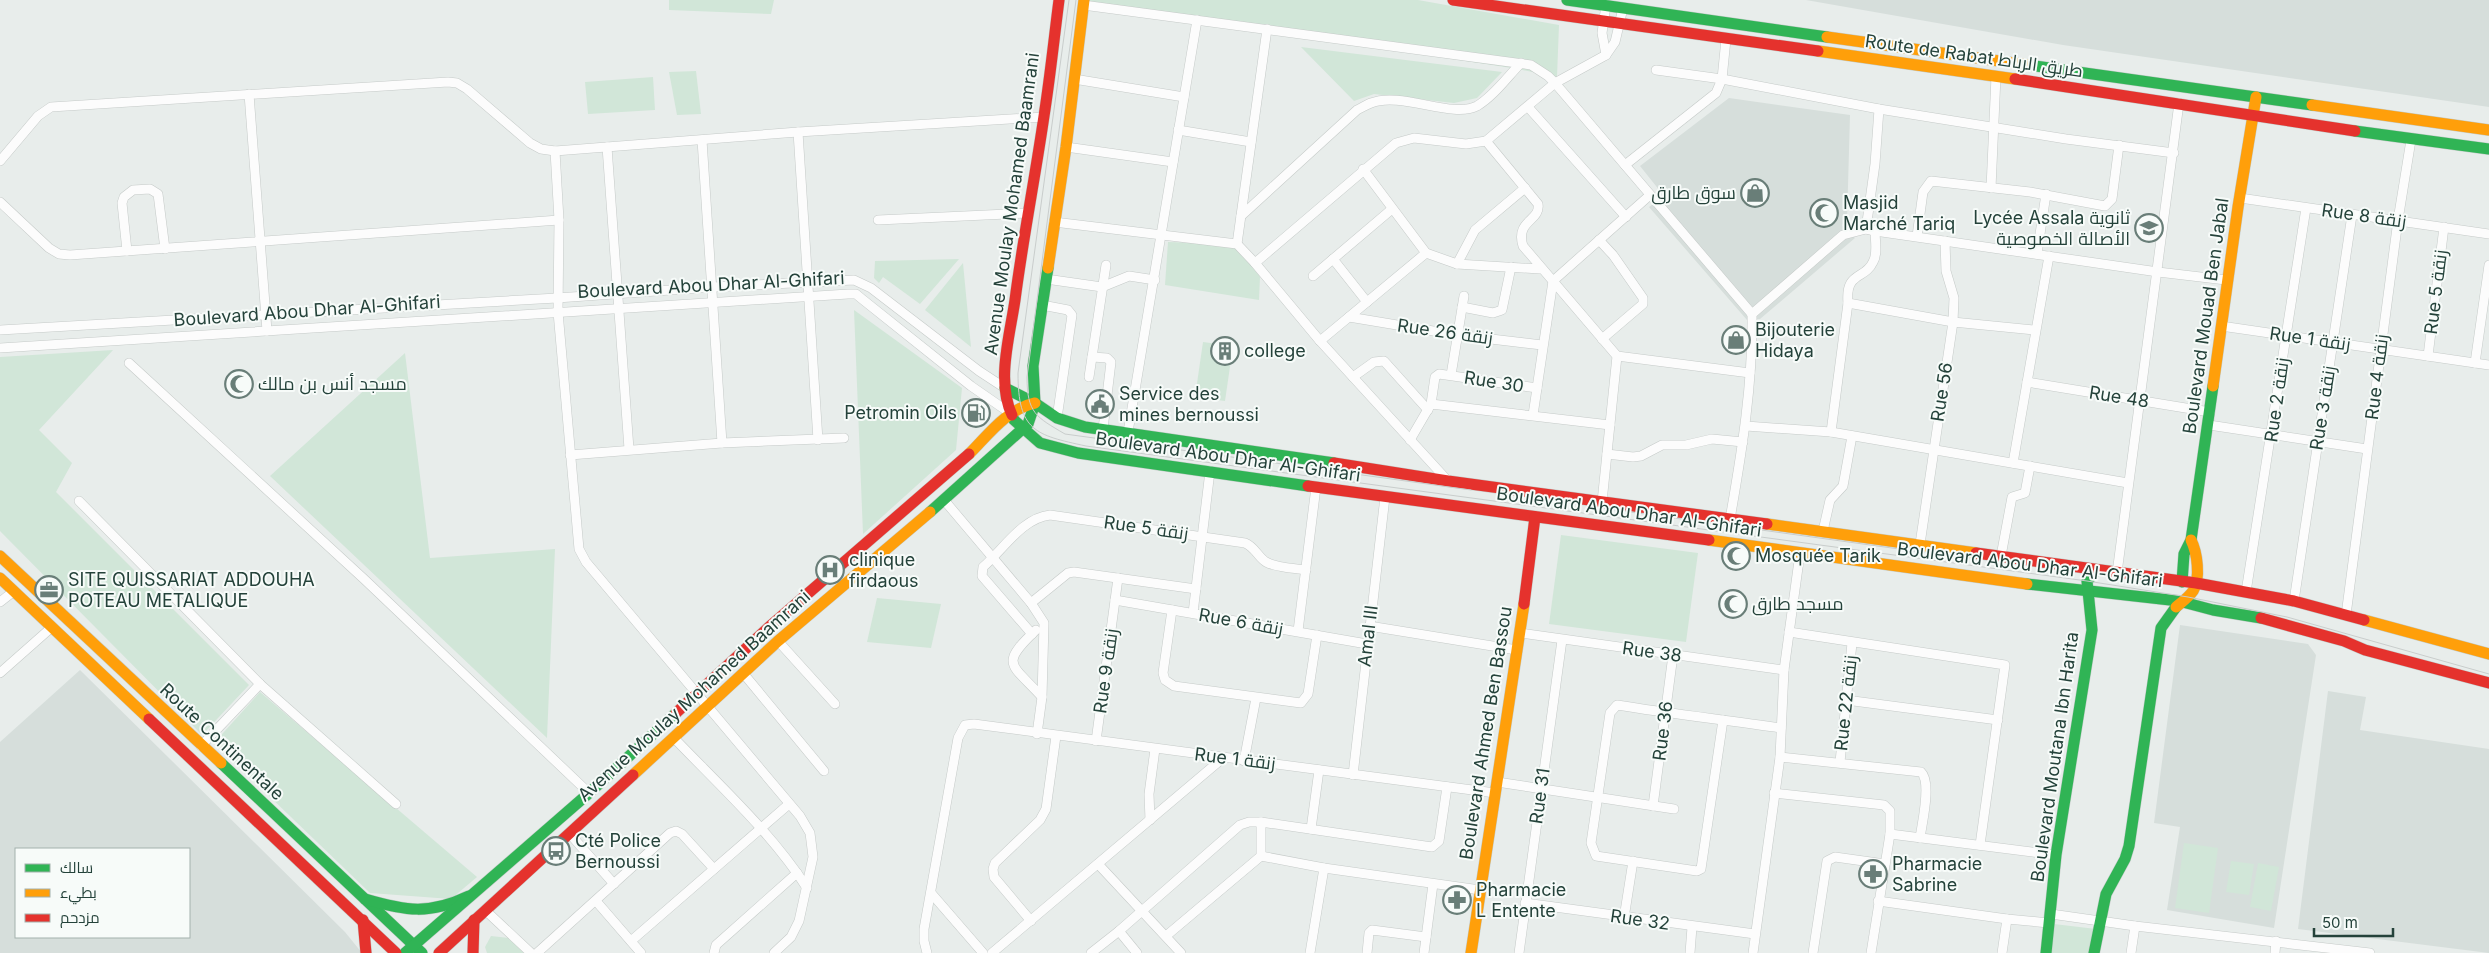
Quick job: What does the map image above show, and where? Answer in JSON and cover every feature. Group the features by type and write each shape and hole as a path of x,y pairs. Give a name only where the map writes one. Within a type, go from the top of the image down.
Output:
{"street":[{"name":"Avenue Moulay Mohamed Baamrani","path":"1010,413 1005,388 1006,362 1027,214 1044,118 1059,0"},
{"name":"Route de Rabat طريق الرباط","path":"1453,0 1996,76 2411,140 2489,149"},
{"name":"Route de Rabat طريق الرباط","path":"1567,0 2489,130"},
{"name":"Avenue Moulay Mohamed Baamrani","path":"439,953 778,641 944,500 1023,429 1033,412 1035,403 1033,366 1066,146 1084,2"},
{"path":"1084,2 1197,20 1521,62 1540,70 1555,83 1752,314 1746,426 1730,519"},
{"path":"1606,6 1603,40 1606,55"},
{"path":"1255,262 1396,143 1405,139 1466,144 1486,142 1555,83 1606,55 1615,42 1623,8"},
{"path":"1128,432 1155,280 1172,162 1197,20"},
{"path":"1625,165 1716,93 1722,79 1727,24"},
{"path":"1237,244 1267,29"},
{"path":"1241,216 1357,110 1371,103 1399,101 1468,109 1487,98 1521,62"},
{"path":"1656,70 1722,79 1879,109 2066,139 2174,153"},
{"path":"1991,188 1996,76"},
{"path":"1074,78 1184,97"},
{"path":"0,161 38,116 51,108 249,94 457,83 530,143 541,149 555,150 607,148 798,132 1044,118"},
{"path":"249,94 267,331"},
{"name":"Boulevard Mouad Ben Jabal","path":"2182,582 2184,554 2191,540 2209,425 2226,280 2256,96"},
{"path":"2118,573 2128,483 2141,400 2179,103"},
{"path":"1528,107 1626,217"},
{"path":"1831,432 1849,285 1856,276 1870,267 1874,260 1870,230 1879,109"},
{"path":"1178,130 1251,142"},
{"path":"798,132 818,440"},
{"path":"702,140 722,443"},
{"name":"Rue 4 زنقة","path":"2346,615 2398,220 2411,140"},
{"path":"1486,142 1525,188 1539,208 1522,228 1520,239 1528,254 1617,356 1750,373"},
{"path":"1917,236 1923,192 1926,185 1931,181 2046,194 2105,206 2110,204 2119,145"},
{"path":"1066,146 1172,162"},
{"path":"607,148 629,450"},
{"path":"555,150 559,220 557,298 578,543 582,556 806,825 813,843 807,888 796,930 774,953"},
{"path":"1363,169 1426,253 1458,264 1540,269"},
{"path":"1458,264 1475,230 1525,188"},
{"path":"126,252 122,203 126,194 133,190 150,189 158,194 165,249"},
{"path":"1533,415 1552,281 1650,194"},
{"path":"2037,254 2046,194"},
{"name":"Rue 8 زنقة","path":"2240,198 2489,234"},
{"path":"0,202 49,248 59,254 70,255 559,220"},
{"name":"Rue 2 زنقة","path":"2246,592 2306,208"},
{"path":"1313,276 1392,209"},
{"path":"878,220 1027,214"},
{"name":"Rue 3 زنقة","path":"2294,601 2352,215"},
{"path":"1054,222 1237,244 1255,262 1320,341 1448,481"},
{"name":"Rue 5 زنقة","path":"2428,356 2444,227"},
{"path":"1752,314 1836,240 1848,232 1870,230 2158,272 2226,280"},
{"path":"1599,240 1613,254 1643,298 1644,304 1602,339"},
{"name":"Rue 56","path":"1920,544 1953,322 1954,298 1946,271 1946,240"},
{"path":"1320,341 1426,253"},
{"path":"2013,463 2035,330 2050,256"},
{"path":"1333,260 1367,302"},
{"path":"1089,377 1106,265"},
{"path":"2476,363 2489,265"},
{"path":"1462,307 1492,313 1502,310 1511,267"},
{"path":"1046,279 1102,287 1129,276 1155,280"},
{"name":"Boulevard Abou Dhar Al-Ghifari","path":"0,330 854,280 863,282 1005,388 1035,403 1057,418 1085,427 1448,481 2196,583 2294,601 2489,654"},
{"name":"Boulevard Abou Dhar Al-Ghifari","path":"0,348 856,294 971,386 1010,413 1023,429 1040,443 1078,453 1385,497 2087,592 2179,602 2258,617 2344,641 2365,650 2489,684"},
{"path":"1410,440 1429,407 1435,377 1439,374 1451,375 1464,296"},
{"path":"1848,303 1953,322 2035,330"},
{"path":"1042,305 1068,310 1072,315 1057,418"},
{"name":"Rue 26 زنقة","path":"1349,317 1457,335 1542,345"},
{"name":"Rue 1 زنقة","path":"2221,326 2489,365"},
{"path":"1092,356 1106,358 1111,362 1103,429"},
{"path":"1602,502 1617,356"},
{"path":"1353,377 1374,362 1384,361 1429,407 1533,415 1610,425"},
{"path":"129,363 364,579 589,793"},
{"name":"Rue 30","path":"1451,375 1537,388"},
{"name":"Rue 48","path":"2027,382 2210,412"},
{"name":"Avenue Moulay Mohamed Baamrani","path":"414,950 470,896 589,793 768,628 964,458 1010,413 1021,406 1035,403"},
{"path":"2209,425 2367,449"},
{"path":"1746,426 1831,432 2128,483"},
{"path":"1823,531 1830,500 1843,486 1852,436"},
{"path":"570,455 722,443 844,438"},
{"path":"1607,454 1633,458 1662,445 1686,445 1712,439 1743,442"},
{"path":"2002,556 2012,497 2025,493 2030,466"},
{"path":"1193,613 1210,471"},
{"path":"1298,631 1316,487"},
{"name":"Amal III","path":"1353,775 1385,497"},
{"path":"944,500 1031,603 1044,623 1042,697 1037,734"},
{"path":"79,501 260,684 396,804"},
{"name":"Rue 5 زنقة","path":"1032,634 982,576 982,567 1029,522 1040,516 1050,515 1245,543 1250,545 1265,561 1306,570"},
{"name":"Boulevard Ahmed Ben Bassou","path":"1471,953 1520,633 1535,517"},
{"name":"Boulevard Mouad Ben Jabal","path":"2191,540 2196,551 2196,583"},
{"path":"1753,953 1780,757 1784,670 1800,553"},
{"name":"Route Continentale","path":"0,556 363,898 414,950"},
{"path":"2087,592 2087,581 2097,570"},
{"path":"1031,603 1068,573 1074,572 1196,589"},
{"name":"Route Continentale","path":"0,578 396,953"},
{"name":"Rue 9 زنقة","path":"1096,741 1118,578"},
{"path":"2094,953 2106,894 2125,859 2129,846 2160,628 2167,613 2188,597 2196,583"},
{"path":"0,602 14,591"},
{"name":"Boulevard Moutana Ibn Harita","path":"2046,953 2056,855 2092,630 2087,592"},
{"name":"Rue 6 زنقة","path":"1116,600 1367,644"},
{"path":"1172,610 1163,673 1169,684 1301,703 1308,694 1317,635"},
{"path":"1042,697 1014,666 1012,659 1015,651 1044,623"},
{"path":"1369,626 1517,650"},
{"path":"0,672 52,627"},
{"path":"1789,632 2004,665 1980,845"},
{"name":"Rue 38","path":"1520,633 1784,670"},
{"name":"Rue 31","path":"1519,953 1562,640"},
{"path":"778,641 835,704"},
{"name":"Rue 22 زنقة","path":"1840,762 1852,643"},
{"name":"Rue 36","path":"1653,806 1673,655"},
{"path":"743,673 824,771"},
{"path":"201,746 260,684"},
{"path":"1244,760 1256,698"},
{"path":"1846,700 1998,720"},
{"path":"1722,720 1701,869 1696,871 1602,858 1593,851 1591,843 1597,797 1613,707 1617,705 1781,728"},
{"name":"Rue 1 زنقة","path":"931,893 958,738 965,724 1447,787 1496,787 1540,790 1674,809"},
{"path":"1030,921 994,877 993,869 995,863 1040,820 1046,809 1056,736"},
{"path":"674,737 760,830 797,873 807,888"},
{"path":"1150,820 1149,794 1155,749"},
{"path":"1780,757 1921,772 1925,775 1927,787 1920,838"},
{"path":"992,953 1222,758"},
{"path":"1311,829 1319,770"},
{"path":"1091,953 1119,931 1240,825 1249,822 1261,822 1432,847 1439,841 1447,787"},
{"path":"1774,793 1884,805 1890,811 1890,834 1871,953"},
{"path":"631,941 789,804"},
{"path":"1166,936 1261,856 1261,822"},
{"path":"537,953 596,902 670,833 676,831 682,834 714,869"},
{"path":"569,833 614,884"},
{"path":"1890,834 2056,855"},
{"path":"1261,856 1324,868 1480,890"},
{"path":"1813,953 1827,862 1835,858 1885,864"},
{"path":"1624,918 1634,861"},
{"path":"1098,864 1143,910 1181,953"},
{"path":"1310,953 1324,868"},
{"path":"714,953 716,945 797,873"},
{"path":"1424,953 1433,884"},
{"path":"927,953 924,929 931,893"},
{"path":"931,893 983,953"},
{"path":"363,898 392,906 425,908 447,906 470,896"},
{"path":"1878,901 2007,919 2100,920 2135,926 2370,953"},
{"path":"596,902 642,953"},
{"name":"Rue 32","path":"1525,903 1624,918 1755,934"},
{"path":"485,910 531,953"},
{"path":"2002,953 2007,919"},
{"path":"363,920 366,953"},
{"path":"473,953 474,920"},
{"path":"2131,953 2135,926"},
{"path":"1690,953 1692,927"},
{"path":"1367,953 1369,933 1376,929 1426,937"},
{"path":"1119,931 1137,953"},
{"path":"2275,953 2276,941"}],"shaded area":[{"path":"1806,0 2489,0 2489,107 2063,45"},
{"name":"سوق طارق","path":"1729,98 1850,115 1847,221 1842,225 1855,238 1760,319 1747,320 1649,207 1664,196 1640,166"},
{"path":"2180,625 2308,644 2316,655 2274,928 2167,910 2180,827 2154,823"},
{"path":"80,670 345,932 362,953 0,953 0,742"},
{"path":"2328,691 2366,697 2360,730 2489,749 2489,953 2298,929"}],"green space":[{"path":"669,0 774,0 771,14 669,10"},
{"path":"1084,0 1418,0 1559,25 1557,77 1518,69 1084,3"},
{"path":"1301,47 1502,72 1477,98 1454,103 1374,94 1354,101"},
{"path":"696,71 701,114 677,115 669,72"},
{"path":"653,77 655,110 588,114 585,82"},
{"path":"1168,242 1237,244 1260,277 1259,300 1165,285"},
{"path":"959,259 920,304 883,277 879,283 874,278 875,261"},
{"path":"963,263 971,347 925,310"},
{"path":"854,310 962,388 956,450 863,534"},
{"path":"1203,342 1233,346 1225,401 1195,397"},
{"path":"113,350 39,430 72,463 56,492 249,685 202,735 0,531 0,357"},
{"path":"405,353 430,558 555,549 547,738 270,476"},
{"path":"1561,535 1698,553 1686,642 1549,624"},
{"path":"877,598 941,604 931,648 867,642"},
{"path":"260,692 477,877 451,899 370,893 214,743"},
{"path":"2184,843 2218,848 2209,913 2175,908"},
{"path":"2231,861 2254,864 2249,895 2226,892"},
{"path":"2258,863 2279,867 2271,911 2250,907"},
{"path":"2054,924 2096,929 2092,953 2050,953"},
{"path":"491,936 509,938 524,953 487,953 485,947"}],"tram line":[{"path":"1069,0 1018,373 1021,407 1026,419 1042,433 1086,446 2087,581 2188,597 2287,617 2489,674"},
{"path":"1076,0 1027,377 1029,399 1035,413 1065,434 1471,490"},
{"path":"1587,506 1979,560"}],"traffic: fast":[{"path":"1567,0 1827,37"},
{"path":"2028,65 2312,105"},
{"path":"2355,131 2489,149"},
{"path":"930,512 1028,424 1035,403 1033,366 1048,268"},
{"path":"2182,582 2184,554 2191,540 2213,386"},
{"path":"1005,388 1035,403 1057,418 1085,427 1334,463"},
{"path":"1012,415 1014,420 1040,443 1078,453 1308,486"},
{"path":"2046,953 2056,855 2092,630 2087,581 2097,570"},
{"path":"2027,584 2179,601 2213,610 2261,618"},
{"path":"2094,953 2106,894 2125,859 2129,846 2161,628 2176,607"},
{"path":"405,953 589,793 676,713"},
{"path":"221,763 422,953"},
{"path":"365,899 393,906 417,909 442,906 469,896"}],"traffic: slow":[{"path":"1048,268 1066,147 1084,0"},
{"path":"1827,37 2028,65"},
{"path":"1818,51 2015,79"},
{"path":"2213,386 2238,207 2256,97"},
{"path":"2312,105 2489,130"},
{"path":"969,454 1007,416 1035,403"},
{"path":"633,775 778,641 930,512"},
{"path":"1767,524 1976,553"},
{"path":"1709,540 2027,584"},
{"path":"2176,607 2193,591 2197,579 2195,551 2191,540"},
{"path":"0,556 221,763"},
{"path":"0,578 149,719"},
{"path":"1471,953 1524,604"},
{"path":"2364,620 2489,654"}],"traffic: jam":[{"path":"1012,415 1007,402 1005,388 1006,358 1046,102 1059,0"},
{"path":"1453,0 1818,51"},
{"path":"2015,79 2355,131"},
{"path":"676,713 768,628 969,454"},
{"path":"1334,463 1448,481 1767,524"},
{"path":"1308,486 1709,540"},
{"path":"1524,604 1535,517"},
{"path":"1976,553 2196,583 2294,601 2364,620"},
{"path":"2261,618 2344,641 2365,650 2489,683"},
{"path":"149,719 396,953"},
{"path":"439,953 633,775"},
{"path":"363,920 366,953"},
{"path":"473,953 474,920"}],"place":[{"name":"سوق طارق","path":"1755,193"},
{"name":"Masjid Marché Tariq","path":"1824,213"},
{"name":"Lycée Assala ثانوية الأصالة الخصوصية","path":"2149,228"},
{"name":"Bijouterie Hidaya","path":"1736,340"},
{"name":"college","path":"1225,351"},
{"name":"مسجد أنس بن مالك","path":"239,384"},
{"name":"Service des mines bernoussi","path":"1100,404"},
{"name":"Petromin Oils","path":"976,413"},
{"name":"Mosquée Tarik","path":"1736,556"},
{"name":"clinique firdaous","path":"830,570"},
{"name":"SITE QUISSARIAT ADDOUHA POTEAU METALIQUE","path":"49,590"},
{"name":"مسجد طارق","path":"1733,604"},
{"name":"Cté Police Bernoussi","path":"556,851"},
{"name":"Pharmacie Sabrine","path":"1873,874"},
{"name":"Pharmacie L Entente","path":"1457,900"}]}
